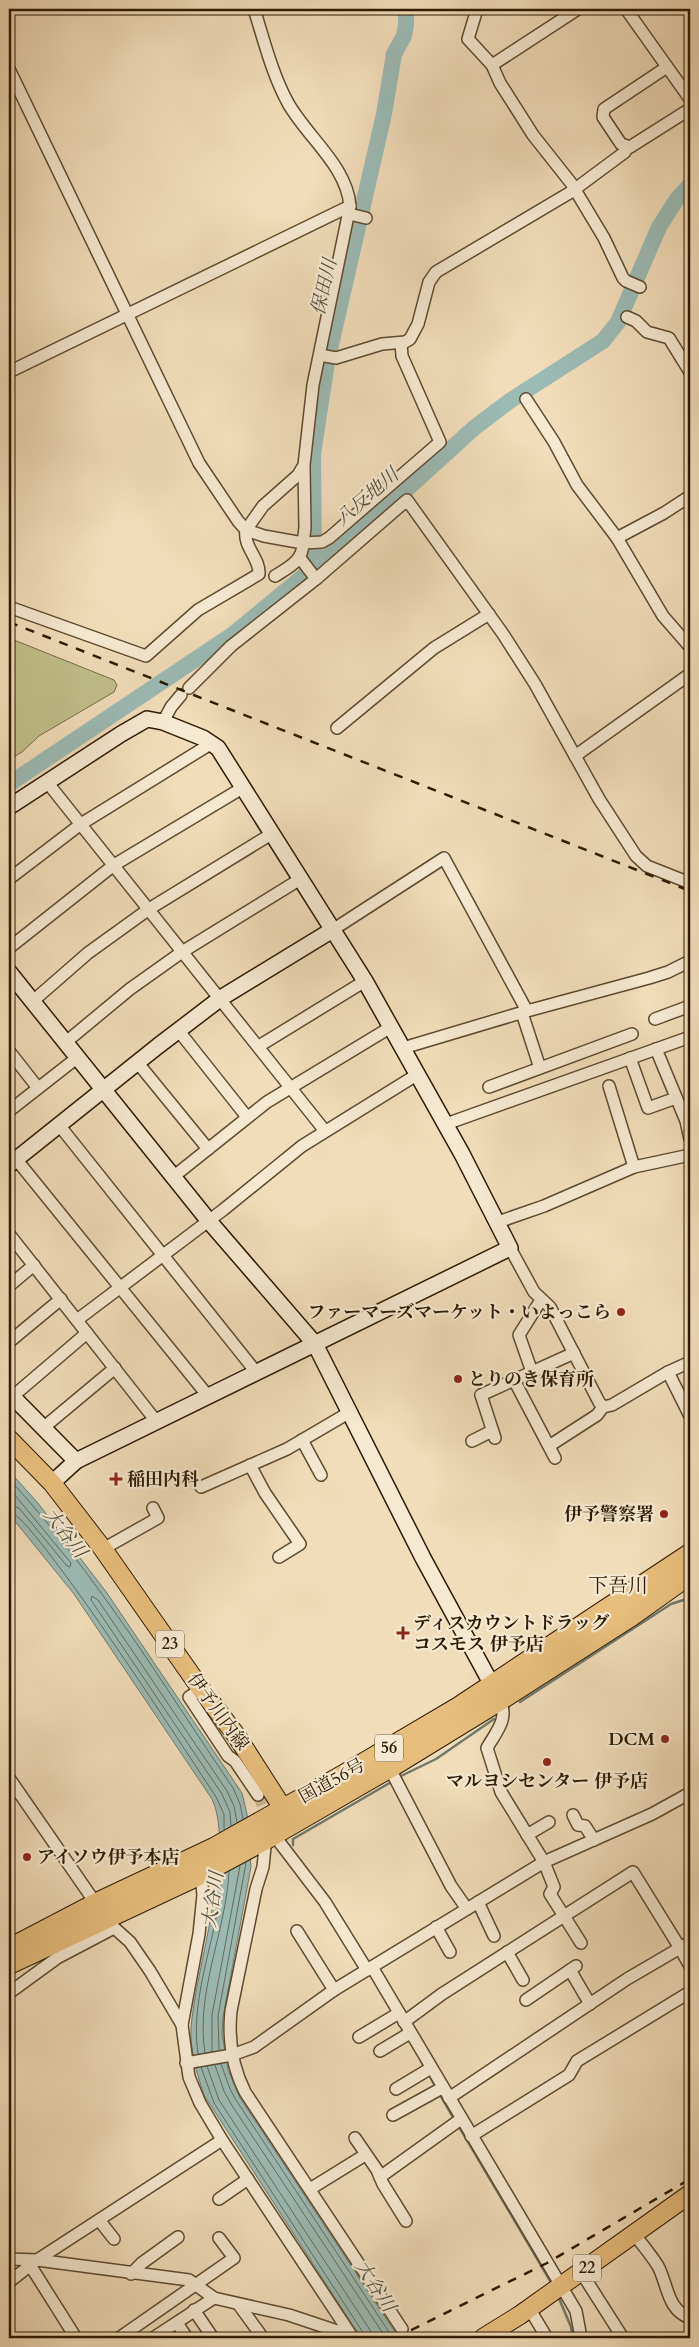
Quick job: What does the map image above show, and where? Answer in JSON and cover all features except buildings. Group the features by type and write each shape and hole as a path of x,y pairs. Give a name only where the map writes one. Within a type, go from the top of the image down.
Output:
{"highway":[{"name":"国道56号","path":"9,1949 106,1916 214,1848 272,1828 389,1768 690,1554"},
{"name":"国道56号","path":"9,1964 106,1916 204,1872 272,1828 342,1776 496,1693 631,1616 690,1574"}],"main road":[{"name":"伊予川内線","path":"9,1439 52,1483 103,1549 201,1689 236,1735 272,1828"},
{"name":"22","path":"482,2338 561,2286 690,2194"}],"street":[{"path":"254,9 278,83 299,121 341,176 358,214 325,356 313,385 304,465 305,528 303,562 315,578"},
{"path":"477,9 468,39 492,65 500,83 533,135 574,189 604,238 616,266 635,285"},
{"path":"492,65 578,9"},
{"path":"626,9 690,99"},
{"path":"628,147 623,145 616,137 603,117 602,111 667,67"},
{"path":"9,70 200,463 238,522 246,530 264,536 303,543 322,542 440,442 402,356 400,342"},
{"path":"325,356 382,344 405,342 414,334 428,282 436,272 574,189 625,152 628,147 690,109"},
{"path":"9,372 127,315 358,214"},
{"path":"627,318 636,322 647,332 669,338 690,372"},
{"path":"526,399 554,442 577,485 617,538 663,616 690,647"},
{"path":"9,607 146,656 198,610 259,574 259,569 246,543 246,530 263,506 298,476 304,465"},
{"path":"617,538 664,513 690,496"},
{"path":"163,722 171,707 185,691 231,646 407,500 489,614 535,684 574,756 636,856 647,866 690,883"},
{"path":"275,576 303,562"},
{"path":"337,728 434,648 489,614"},
{"path":"574,756 690,674"},
{"path":"9,807 141,722 154,720 163,722 212,743 223,755 244,787 365,981 446,1124 534,1292 550,1307 603,1407"},
{"path":"9,879 81,824 212,743"},
{"path":"47,782 325,1130"},
{"path":"9,948 114,865 244,787"},
{"path":"33,1001 88,954 149,909 273,833"},
{"path":"208,1396 120,1286 13,1162 221,998 334,929 444,858 524,1012 540,1068"},
{"path":"66,1042 130,989 182,952 302,878"},
{"path":"403,1048 524,1012 649,978 668,972 690,961"},
{"path":"9,972 208,1220 315,1344 423,1558 504,1709 504,1717 487,1748 501,1792 544,1862 554,1887 550,1894 581,1943"},
{"path":"259,1046 365,981"},
{"path":"655,1019 690,1006"},
{"path":"173,1177 247,1117 292,1087 391,1027"},
{"path":"178,1030 247,1117"},
{"path":"489,1087 632,1034"},
{"path":"446,1124 690,1037"},
{"path":"656,1049 676,1098 688,1121 690,1138"},
{"path":"9,1051 38,1088"},
{"path":"9,1110 78,1057"},
{"path":"630,1058 648,1108 676,1098"},
{"path":"138,1062 208,1149"},
{"path":"77,1320 223,1210 295,1151 325,1130 418,1074"},
{"path":"609,1086 634,1168"},
{"path":"59,1125 256,1372"},
{"path":"498,1222 544,1206 634,1168 690,1155"},
{"path":"9,1234 156,1421"},
{"path":"52,1483 76,1461 510,1248"},
{"path":"9,1286 34,1265"},
{"path":"9,1342 61,1299"},
{"path":"532,1372 519,1335 541,1300"},
{"path":"76,1461 10,1395 87,1333"},
{"path":"472,1441 493,1435 481,1395 574,1353"},
{"path":"549,1446 597,1415 603,1407 612,1405 668,1372 690,1362"},
{"path":"43,1428 115,1368"},
{"path":"668,1372 690,1416"},
{"path":"514,1380 556,1458"},
{"path":"201,1487 302,1440 350,1412"},
{"path":"302,1440 321,1475"},
{"path":"250,1465 265,1494 300,1544 279,1557"},
{"path":"103,1549 158,1518 153,1508"},
{"path":"201,1689 189,1697 228,1756 235,1761 258,1795"},
{"path":"389,1768 451,1886 467,1908"},
{"path":"9,1778 106,1916 135,1950 182,2026"},
{"path":"188,2063 230,2055 254,2047 334,1990 544,1862 690,1793"},
{"path":"572,1815 578,1825 586,1826 594,1840"},
{"path":"527,1835 549,1822"},
{"path":"272,1828 325,1902 402,2017 442,2088 576,2311 581,2338"},
{"path":"272,1828 256,1889 231,2011 229,2031 230,2055 236,2074 245,2092 402,2329"},
{"path":"204,1872 199,1934 182,2026 194,2090 222,2140 352,2337"},
{"path":"363,2030 402,2017 442,1994 633,1872 690,1966"},
{"path":"478,1902 494,1936"},
{"path":"9,1993 57,1958 106,1916"},
{"path":"436,1927 450,1952"},
{"path":"297,1931 334,1990"},
{"path":"449,2098 590,2004 690,1942"},
{"path":"507,1952 523,1980"},
{"path":"532,1999 573,1968 590,2004"},
{"path":"471,2136 569,2075 577,2061 690,1992"},
{"path":"380,2052 410,2032"},
{"path":"396,2089 431,2068"},
{"path":"393,2115 442,2088"},
{"path":"380,2177 461,2119"},
{"path":"355,2138 406,2221"},
{"path":"9,2282 33,2263 222,2140"},
{"path":"310,2189 365,2155"},
{"path":"219,2199 248,2179"},
{"path":"98,2220 114,2239"},
{"path":"634,2234 656,2264 671,2302 682,2315 690,2318"},
{"path":"131,2274 142,2263 178,2238"},
{"path":"119,2338 234,2258 219,2238"},
{"path":"9,2259 189,2280 214,2298 289,2315 352,2337"},
{"path":"33,2263 76,2338"},
{"path":"580,2272 623,2338"},
{"path":"158,2337 194,2310 214,2298"},
{"path":"240,2305 263,2338"},
{"path":"529,2308 547,2338"},
{"path":"194,2310 213,2338"},
{"path":"177,2323 187,2338"}],"shaded area":[{"path":"9,638 114,680 117,685 114,692 39,736 22,752 9,760"}],"water":[{"path":"9,1471 37,1502 107,1593 242,1793 247,1814 251,1867 223,2017 222,2033 228,2070 240,2098 399,2338 361,2338 204,2095 193,2054 191,2028 217,1878 218,1821 212,1799 74,1594 9,1514"}],"waterway":[{"name":"保田川","path":"307,573 314,561 313,454 327,362 384,114 394,54 404,36 406,9"},
{"name":"八反地川","path":"9,784 232,635 384,510 474,428 511,400 603,341 618,322 659,227 677,199 690,185"},
{"path":"520,1702 671,1604 690,1598"},
{"path":"397,1778 436,1759 494,1719"},
{"path":"293,1845 293,1839 393,1781"},
{"path":"420,2058 425,2069"},
{"path":"428,2073 436,2088"},
{"path":"439,2093 455,2121"},
{"path":"458,2125 552,2284"},
{"path":"558,2296 571,2327 573,2338"}],"tunnel":[{"path":"258,1795 269,1821"}],"railway":[{"path":"9,622 690,891"},
{"path":"395,2338 547,2263 690,2179"}],"place":[{"name":"ファーマーズマーケット・いよっこら","path":"621,1312"},
{"name":"とりのき保育所","path":"458,1379"},
{"name":"稲田内科","path":"116,1479"},
{"name":"伊予警察署","path":"664,1514"},
{"name":"ディスカウントドラッグ コスモス 伊予店","path":"403,1633"},
{"name":"DCM","path":"665,1739"},
{"name":"マルヨシセンター 伊予店","path":"547,1762"},
{"name":"アイソウ伊予本店","path":"27,1857"}],"district":[{"name":"下吾川","path":"618,1585"}],"water label":[{"name":"大谷川","path":"65,1533"},
{"name":"大谷川","path":"213,1900"},
{"name":"大谷川","path":"375,2286"}]}
